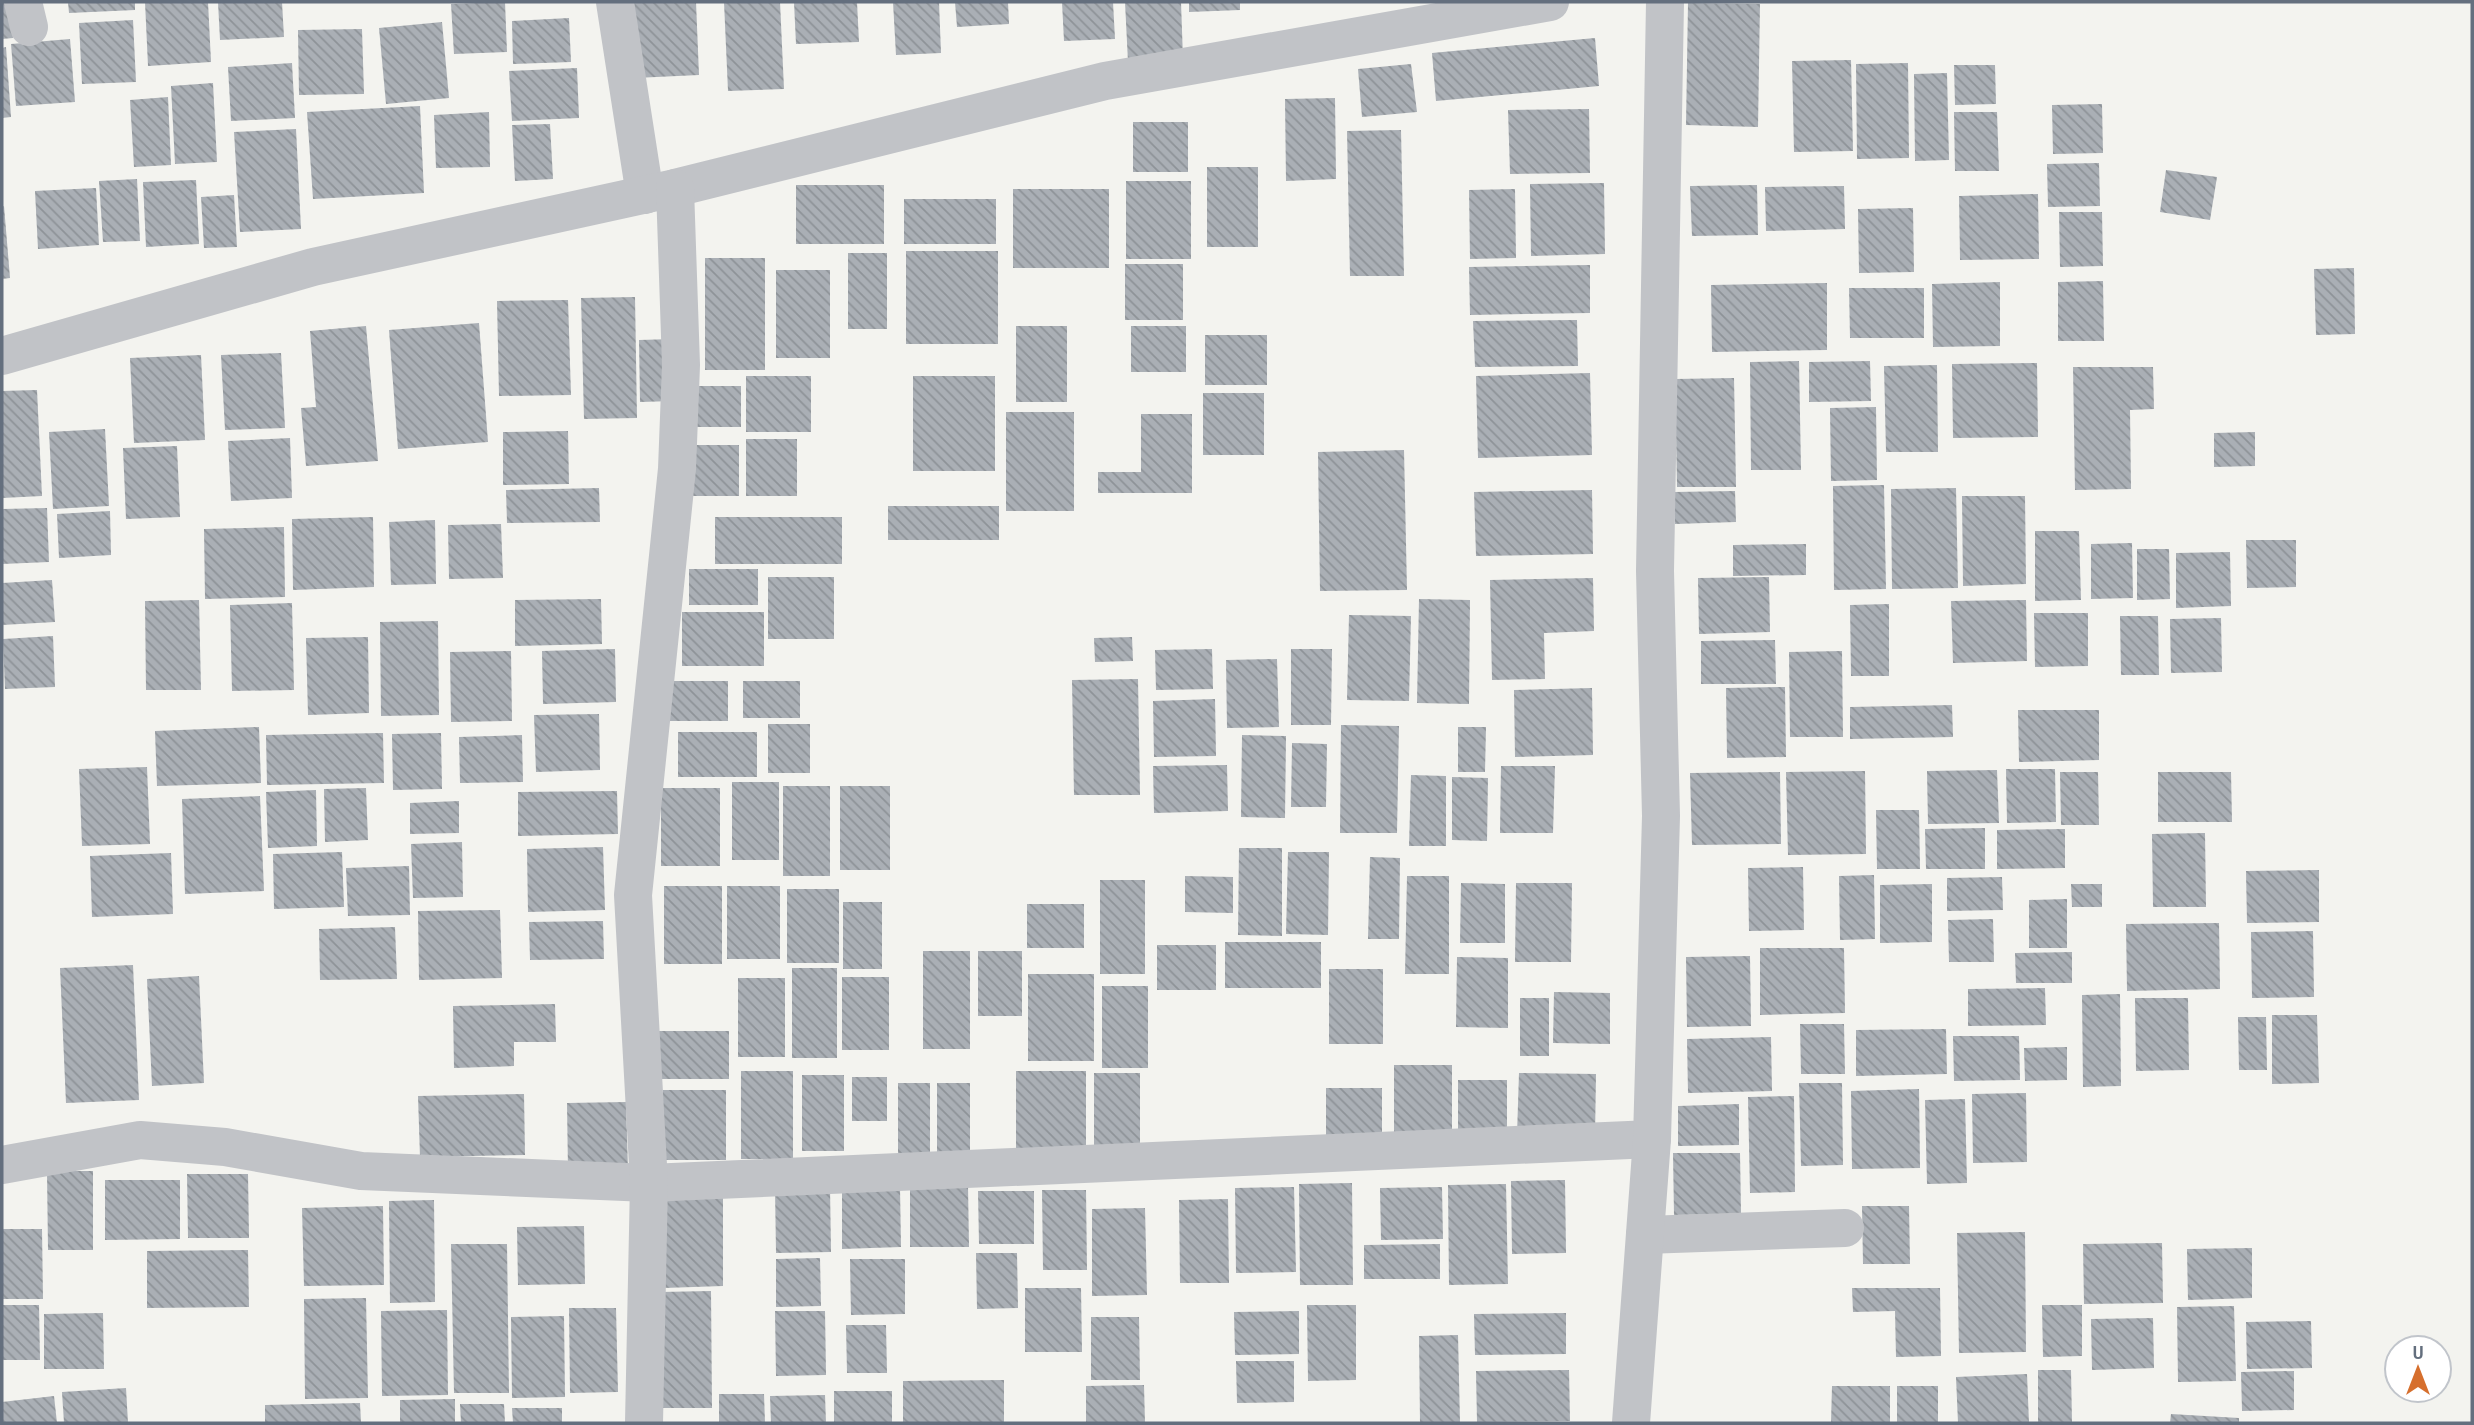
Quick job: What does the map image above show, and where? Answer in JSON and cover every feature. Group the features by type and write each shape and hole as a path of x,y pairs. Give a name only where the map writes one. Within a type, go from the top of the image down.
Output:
{"street":[{"path":"615,2 660,192 681,365 677,469 633,895 649,1183 643,1423"},
{"path":"2,356 313,267 660,192 1105,81 1550,2"},
{"path":"1631,1423 1652,1139 1661,816 1655,571 1665,2"},
{"path":"2,1165 140,1140 225,1147 361,1171 649,1183 1652,1139"},
{"path":"1646,1235 1845,1228"}],"building":[{"path":"2,2 10,2 13,38 2,39"},
{"path":"68,2 135,2 135,10 69,13"},
{"path":"145,2 208,2 211,62 148,66"},
{"path":"218,2 282,2 284,37 220,40"},
{"path":"505,2 507,52 454,54 451,4"},
{"path":"631,2 696,2 699,75 635,78"},
{"path":"724,2 780,2 784,89 728,91"},
{"path":"794,2 857,2 859,42 796,44"},
{"path":"893,2 939,2 941,53 896,55"},
{"path":"955,2 1008,2 1009,24 957,27"},
{"path":"1062,2 1113,2 1115,39 1064,41"},
{"path":"1125,2 1181,2 1183,59 1128,62"},
{"path":"1189,2 1240,2 1240,10 1189,12"},
{"path":"1688,3 1760,4 1758,127 1686,125"},
{"path":"569,18 571,62 513,64 512,21"},
{"path":"133,20 136,82 82,84 79,23"},
{"path":"442,22 449,98 386,104 379,28"},
{"path":"362,29 364,94 299,95 298,30"},
{"path":"1595,38 1599,86 1436,101 1432,53"},
{"path":"70,39 75,102 16,106 11,44"},
{"path":"6,47 11,117 2,118 2,48"},
{"path":"1851,60 1853,151 1794,152 1792,61"},
{"path":"292,63 295,118 231,121 228,67"},
{"path":"1908,63 1909,158 1857,159 1856,64"},
{"path":"1411,64 1417,112 1362,117 1358,69"},
{"path":"1954,65 1995,65 1996,104 1955,105"},
{"path":"577,68 579,118 512,121 509,71"},
{"path":"1947,73 1949,160 1915,161 1914,74"},
{"path":"213,83 217,162 175,164 171,86"},
{"path":"168,97 171,165 134,167 130,100"},
{"path":"1335,98 1336,179 1286,181 1285,99"},
{"path":"2102,104 2103,153 2053,154 2052,105"},
{"path":"420,106 424,193 313,199 307,112"},
{"path":"1589,109 1590,173 1510,174 1508,110"},
{"path":"489,112 490,167 436,168 434,115"},
{"path":"1954,112 1997,112 1999,171 1955,171"},
{"path":"1133,122 1188,122 1188,172 1133,172"},
{"path":"550,124 553,179 515,181 512,125"},
{"path":"296,129 301,229 240,232 234,132"},
{"path":"1401,130 1404,276 1350,276 1347,131"},
{"path":"2099,163 2100,206 2048,207 2047,164"},
{"path":"1207,167 1258,167 1258,247 1207,247"},
{"path":"2166,170 2217,177 2210,220 2160,212"},
{"path":"137,179 140,241 103,242 99,181"},
{"path":"196,180 199,244 146,247 143,182"},
{"path":"1126,181 1191,181 1191,259 1126,259"},
{"path":"1604,183 1605,254 1531,256 1530,184"},
{"path":"796,185 884,185 884,244 796,244"},
{"path":"1757,185 1758,235 1692,236 1690,186"},
{"path":"1844,186 1845,229 1766,231 1765,187"},
{"path":"96,188 99,245 38,249 35,191"},
{"path":"1013,189 1109,189 1109,268 1013,268"},
{"path":"1515,189 1516,258 1470,259 1469,190"},
{"path":"2038,194 2039,259 1960,260 1959,196"},
{"path":"234,195 237,247 204,248 201,197"},
{"path":"904,199 996,199 996,244 904,244"},
{"path":"4,206 10,278 2,279 2,207"},
{"path":"1913,208 1914,272 1859,273 1858,209"},
{"path":"2059,212 2102,212 2103,266 2060,267"},
{"path":"906,251 998,251 998,344 906,344"},
{"path":"848,253 887,253 887,329 848,329"},
{"path":"705,258 765,258 765,370 705,370"},
{"path":"1125,264 1183,264 1183,320 1125,320"},
{"path":"1590,265 1590,313 1470,315 1469,267"},
{"path":"2354,268 2355,334 2316,335 2314,269"},
{"path":"776,270 830,270 830,358 776,358"},
{"path":"2103,281 2104,341 2058,341 2058,282"},
{"path":"2000,282 2000,346 1933,347 1932,284"},
{"path":"1827,283 1827,350 1712,352 1711,285"},
{"path":"1849,288 1924,288 1924,338 1850,338"},
{"path":"635,297 637,418 584,419 581,298"},
{"path":"568,300 571,395 499,396 497,301"},
{"path":"1577,320 1578,366 1475,367 1473,321"},
{"path":"479,323 488,442 398,449 389,330"},
{"path":"366,326 378,461 306,466 301,408 316,407 310,331"},
{"path":"1016,326 1067,326 1067,402 1016,402"},
{"path":"1131,326 1186,326 1186,372 1131,372"},
{"path":"1205,335 1267,335 1267,385 1205,385"},
{"path":"673,339 674,401 640,402 639,340"},
{"path":"281,353 285,428 225,430 221,355"},
{"path":"201,355 205,440 134,443 130,358"},
{"path":"1799,361 1801,470 1751,470 1750,362"},
{"path":"1870,361 1871,401 1809,402 1809,362"},
{"path":"2037,363 2038,437 1953,438 1952,364"},
{"path":"1937,365 1938,452 1886,452 1884,366"},
{"path":"2073,367 2153,367 2154,409 2130,410 2131,489 2075,490"},
{"path":"1590,373 1592,455 1478,458 1476,376"},
{"path":"746,376 811,376 811,432 746,432"},
{"path":"913,376 995,376 995,471 913,471"},
{"path":"1734,378 1736,487 1677,487 1675,379"},
{"path":"692,386 741,386 741,427 692,427"},
{"path":"37,390 42,496 2,498 2,391"},
{"path":"1203,393 1264,393 1264,455 1203,455"},
{"path":"1876,407 1877,480 1831,481 1830,408"},
{"path":"1006,412 1074,412 1074,511 1006,511"},
{"path":"1141,414 1192,414 1192,493 1098,493 1098,472 1141,472"},
{"path":"105,429 109,506 53,509 49,432"},
{"path":"568,431 569,484 503,485 503,432"},
{"path":"2255,432 2255,466 2214,467 2214,433"},
{"path":"290,438 292,498 231,501 228,441"},
{"path":"746,439 797,439 797,496 746,496"},
{"path":"688,445 739,445 739,496 688,496"},
{"path":"177,446 180,517 126,519 123,448"},
{"path":"1404,450 1407,590 1320,591 1318,452"},
{"path":"1884,485 1886,589 1834,590 1833,486"},
{"path":"599,488 600,522 507,523 506,490"},
{"path":"1956,488 1958,588 1892,589 1891,489"},
{"path":"1592,490 1593,554 1476,556 1474,492"},
{"path":"1735,491 1736,522 1675,524 1674,492"},
{"path":"1962,496 2025,496 2026,584 1963,586"},
{"path":"888,506 999,506 999,540 888,540"},
{"path":"47,508 49,562 2,564 2,509"},
{"path":"110,511 111,555 59,558 57,514"},
{"path":"373,517 374,587 293,590 292,519"},
{"path":"715,517 842,517 842,564 715,564"},
{"path":"435,520 436,584 391,585 389,522"},
{"path":"501,524 503,578 449,579 448,525"},
{"path":"284,527 285,597 205,599 204,529"},
{"path":"2035,531 2079,531 2081,600 2035,601"},
{"path":"2246,540 2296,540 2296,587 2247,588"},
{"path":"2132,543 2133,598 2091,599 2091,544"},
{"path":"1806,544 1806,575 1733,576 1733,545"},
{"path":"2137,549 2169,549 2170,599 2137,600"},
{"path":"2230,552 2231,606 2176,608 2176,553"},
{"path":"689,569 758,569 758,605 689,605"},
{"path":"768,577 834,577 834,639 768,639"},
{"path":"1769,577 1770,632 1699,634 1698,578"},
{"path":"1593,578 1594,631 1544,633 1545,679 1492,680 1490,580"},
{"path":"52,580 55,622 2,625 2,583"},
{"path":"601,599 602,644 515,646 515,600"},
{"path":"1419,599 1470,600 1469,704 1417,703"},
{"path":"199,600 201,690 146,690 145,601"},
{"path":"2026,600 2027,661 1953,663 1951,601"},
{"path":"292,603 294,690 232,691 230,605"},
{"path":"1889,604 1889,676 1851,676 1850,605"},
{"path":"682,612 764,612 764,666 682,666"},
{"path":"2034,613 2088,613 2088,666 2035,667"},
{"path":"1349,615 1411,616 1409,701 1347,700"},
{"path":"2120,616 2158,616 2159,675 2121,675"},
{"path":"2221,618 2222,672 2171,673 2170,619"},
{"path":"438,621 439,715 381,716 380,622"},
{"path":"53,636 55,687 5,689 3,639"},
{"path":"368,637 369,713 308,715 306,638"},
{"path":"1132,637 1133,661 1095,662 1094,638"},
{"path":"1775,640 1776,684 1701,684 1701,641"},
{"path":"615,649 616,702 543,704 542,651"},
{"path":"1212,649 1213,689 1156,690 1155,650"},
{"path":"1291,649 1332,649 1331,725 1291,725"},
{"path":"511,651 512,721 451,722 450,652"},
{"path":"1842,651 1843,737 1790,737 1789,652"},
{"path":"1277,659 1279,727 1227,728 1226,660"},
{"path":"1138,679 1140,795 1074,795 1072,680"},
{"path":"670,681 728,681 728,721 670,721"},
{"path":"743,681 800,681 800,718 743,718"},
{"path":"1785,687 1786,757 1727,758 1726,688"},
{"path":"1592,688 1593,755 1515,757 1514,690"},
{"path":"1215,699 1216,756 1154,757 1153,701"},
{"path":"1952,705 1953,737 1850,739 1850,707"},
{"path":"2018,710 2099,710 2099,760 2019,762"},
{"path":"599,714 600,770 536,772 534,715"},
{"path":"768,724 810,724 810,773 768,773"},
{"path":"1341,725 1399,726 1397,833 1340,833"},
{"path":"259,727 261,783 157,786 155,731"},
{"path":"1458,727 1486,727 1485,772 1458,772"},
{"path":"678,732 757,732 757,777 678,777"},
{"path":"383,733 384,783 267,785 266,735"},
{"path":"441,733 442,789 393,790 392,734"},
{"path":"522,735 523,782 460,783 459,737"},
{"path":"1242,735 1286,736 1285,818 1241,817"},
{"path":"1292,743 1327,744 1326,807 1291,807"},
{"path":"1227,765 1228,811 1154,813 1153,766"},
{"path":"1501,766 1555,766 1553,833 1500,833"},
{"path":"147,767 150,844 82,846 79,769"},
{"path":"2006,769 2055,769 2056,822 2007,823"},
{"path":"1997,770 1999,823 1928,824 1927,771"},
{"path":"1865,771 1866,854 1788,855 1786,772"},
{"path":"1780,772 1781,844 1692,845 1690,773"},
{"path":"2060,772 2098,772 2099,825 2061,825"},
{"path":"2158,772 2231,772 2232,822 2158,822"},
{"path":"1411,775 1446,776 1446,846 1409,846"},
{"path":"1452,777 1488,778 1487,841 1452,840"},
{"path":"732,782 779,782 779,860 732,860"},
{"path":"783,786 830,786 830,876 783,876"},
{"path":"840,786 890,786 890,870 840,870"},
{"path":"366,788 368,840 325,842 324,789"},
{"path":"661,788 720,788 720,866 661,866"},
{"path":"316,790 317,846 268,848 266,792"},
{"path":"617,791 618,834 518,836 518,792"},
{"path":"260,796 264,891 185,894 182,799"},
{"path":"459,801 459,833 410,834 410,803"},
{"path":"1876,810 1919,810 1920,869 1877,869"},
{"path":"1985,828 1985,869 1926,869 1925,829"},
{"path":"2065,829 2065,868 1997,869 1997,830"},
{"path":"2205,833 2206,907 2153,907 2152,834"},
{"path":"462,842 463,897 413,898 411,844"},
{"path":"603,847 605,910 528,912 527,849"},
{"path":"1239,848 1282,848 1282,936 1238,935"},
{"path":"342,852 344,907 274,909 273,854"},
{"path":"1288,852 1329,852 1328,935 1286,934"},
{"path":"171,853 173,914 92,917 90,856"},
{"path":"1370,857 1400,858 1399,939 1368,939"},
{"path":"409,866 410,915 348,916 346,868"},
{"path":"1803,867 1804,930 1749,931 1748,868"},
{"path":"2319,870 2319,922 2247,923 2246,871"},
{"path":"1874,875 1875,939 1840,940 1839,876"},
{"path":"1185,876 1233,877 1233,913 1185,912"},
{"path":"1407,876 1449,876 1449,974 1405,974"},
{"path":"2002,877 2003,910 1947,911 1947,878"},
{"path":"1100,880 1145,880 1145,974 1100,974"},
{"path":"1461,883 1505,884 1505,943 1460,943"},
{"path":"1516,883 1572,883 1571,962 1515,962"},
{"path":"1932,884 1932,942 1880,943 1880,885"},
{"path":"2071,884 2102,884 2102,907 2072,907"},
{"path":"664,886 722,886 722,964 664,964"},
{"path":"727,886 780,886 780,959 727,959"},
{"path":"787,889 839,889 839,963 787,963"},
{"path":"2067,899 2067,948 2029,948 2029,900"},
{"path":"843,902 882,902 882,969 843,969"},
{"path":"1027,904 1084,904 1084,948 1027,948"},
{"path":"500,910 502,978 419,980 418,911"},
{"path":"1993,919 1994,962 1949,962 1948,920"},
{"path":"603,921 604,959 530,960 529,922"},
{"path":"2219,923 2220,989 2127,991 2126,924"},
{"path":"395,927 397,979 320,980 319,929"},
{"path":"2313,931 2314,997 2252,998 2251,932"},
{"path":"1225,942 1321,942 1321,988 1225,988"},
{"path":"1157,945 1216,945 1216,990 1157,990"},
{"path":"1760,948 1844,948 1845,1013 1760,1015"},
{"path":"923,951 970,951 970,1049 923,1049"},
{"path":"978,951 1022,951 1022,1016 978,1016"},
{"path":"2072,952 2072,983 2016,983 2015,953"},
{"path":"1750,956 1751,1026 1687,1027 1686,957"},
{"path":"1457,957 1508,958 1508,1028 1456,1027"},
{"path":"133,965 139,1100 66,1103 60,968"},
{"path":"792,968 837,968 837,1058 792,1058"},
{"path":"1329,969 1383,969 1383,1044 1329,1044"},
{"path":"1028,974 1094,974 1094,1061 1028,1061"},
{"path":"199,976 204,1083 152,1086 147,979"},
{"path":"842,977 889,977 889,1050 842,1050"},
{"path":"738,978 785,978 785,1057 738,1057"},
{"path":"1102,986 1148,986 1148,1068 1102,1068"},
{"path":"2045,988 2046,1025 1968,1026 1968,989"},
{"path":"1554,992 1610,993 1610,1044 1553,1043"},
{"path":"2120,994 2121,1086 2083,1087 2082,995"},
{"path":"1520,998 1549,998 1549,1056 1520,1056"},
{"path":"2135,998 2188,998 2189,1070 2136,1071"},
{"path":"555,1004 556,1042 514,1042 514,1066 454,1068 453,1006"},
{"path":"2272,1015 2317,1015 2319,1083 2272,1084"},
{"path":"2238,1017 2266,1017 2267,1070 2239,1070"},
{"path":"1800,1024 1844,1024 1845,1074 1801,1074"},
{"path":"1946,1029 1947,1074 1856,1076 1856,1030"},
{"path":"659,1031 729,1031 729,1079 659,1079"},
{"path":"1953,1036 2019,1036 2020,1080 1954,1081"},
{"path":"1771,1037 1772,1091 1688,1093 1687,1039"},
{"path":"2067,1047 2067,1080 2025,1081 2024,1048"},
{"path":"1394,1065 1452,1065 1452,1149 1394,1149"},
{"path":"741,1071 793,1071 793,1159 741,1159"},
{"path":"1016,1071 1086,1071 1086,1150 1016,1150"},
{"path":"1094,1073 1140,1073 1140,1156 1094,1156"},
{"path":"1519,1073 1596,1074 1595,1137 1517,1135"},
{"path":"802,1075 844,1075 844,1151 802,1151"},
{"path":"852,1077 887,1077 887,1121 852,1121"},
{"path":"1458,1080 1507,1080 1507,1153 1458,1153"},
{"path":"898,1083 930,1083 930,1156 898,1156"},
{"path":"937,1083 970,1083 970,1156 937,1156"},
{"path":"1799,1083 1842,1083 1843,1165 1801,1166"},
{"path":"1326,1088 1382,1088 1382,1156 1326,1156"},
{"path":"1919,1089 1920,1168 1852,1169 1851,1091"},
{"path":"663,1090 726,1090 726,1160 663,1160"},
{"path":"2026,1093 2027,1162 1973,1163 1972,1094"},
{"path":"524,1094 525,1155 420,1157 418,1096"},
{"path":"1794,1096 1795,1192 1750,1193 1748,1097"},
{"path":"1965,1099 1967,1183 1927,1184 1925,1100"},
{"path":"626,1102 628,1170 568,1171 567,1103"},
{"path":"1739,1104 1739,1145 1678,1146 1678,1106"},
{"path":"1673,1153 1740,1153 1741,1214 1674,1215"},
{"path":"47,1171 93,1171 93,1250 48,1250"},
{"path":"187,1174 248,1174 249,1238 188,1238"},
{"path":"105,1180 180,1180 180,1239 105,1240"},
{"path":"1565,1180 1566,1253 1512,1254 1511,1181"},
{"path":"1352,1183 1353,1285 1300,1285 1299,1184"},
{"path":"1506,1184 1508,1284 1449,1285 1448,1185"},
{"path":"968,1186 969,1247 910,1247 910,1187"},
{"path":"1294,1187 1296,1272 1236,1273 1235,1188"},
{"path":"1442,1187 1443,1239 1381,1240 1380,1188"},
{"path":"775,1188 830,1188 831,1252 776,1253"},
{"path":"842,1188 900,1188 901,1247 842,1249"},
{"path":"1042,1190 1086,1190 1087,1270 1043,1270"},
{"path":"978,1191 1034,1191 1034,1244 979,1244"},
{"path":"723,1195 723,1286 664,1288 663,1196"},
{"path":"1228,1199 1229,1283 1180,1283 1179,1200"},
{"path":"434,1200 435,1302 390,1303 389,1201"},
{"path":"383,1206 384,1285 304,1286 302,1208"},
{"path":"1862,1206 1909,1206 1910,1264 1863,1264"},
{"path":"1145,1208 1147,1295 1092,1296 1092,1209"},
{"path":"584,1226 585,1284 518,1285 517,1227"},
{"path":"2,1229 42,1229 43,1299 2,1299"},
{"path":"2025,1232 2026,1352 1959,1353 1957,1233"},
{"path":"2162,1243 2163,1303 2084,1304 2083,1244"},
{"path":"451,1244 507,1244 509,1393 454,1393"},
{"path":"1440,1244 1440,1279 1364,1279 1364,1245"},
{"path":"2252,1248 2252,1298 2188,1300 2187,1249"},
{"path":"248,1250 249,1307 147,1308 147,1251"},
{"path":"976,1253 1017,1253 1018,1308 977,1309"},
{"path":"820,1258 821,1306 776,1307 776,1259"},
{"path":"850,1259 905,1259 905,1314 851,1315"},
{"path":"1025,1288 1081,1288 1082,1352 1025,1352"},
{"path":"1852,1288 1940,1288 1941,1356 1896,1357 1895,1311 1853,1312"},
{"path":"711,1291 712,1408 661,1408 660,1292"},
{"path":"366,1298 368,1398 305,1399 304,1299"},
{"path":"2,1305 39,1305 40,1360 2,1360"},
{"path":"1307,1305 1356,1305 1356,1380 1308,1381"},
{"path":"2042,1305 2082,1305 2082,1356 2043,1357"},
{"path":"2234,1306 2236,1381 2178,1382 2177,1307"},
{"path":"569,1308 616,1308 618,1392 570,1393"},
{"path":"447,1310 448,1395 382,1396 381,1311"},
{"path":"775,1311 825,1311 826,1375 776,1376"},
{"path":"1299,1311 1299,1354 1235,1355 1234,1312"},
{"path":"103,1313 104,1369 44,1369 44,1314"},
{"path":"1566,1313 1566,1354 1475,1355 1474,1314"},
{"path":"564,1316 565,1397 512,1398 511,1317"},
{"path":"1091,1317 1139,1317 1140,1380 1091,1380"},
{"path":"2153,1318 2154,1368 2092,1370 2091,1319"},
{"path":"2311,1321 2312,1368 2247,1369 2246,1322"},
{"path":"846,1325 886,1325 887,1373 847,1373"},
{"path":"1458,1335 1460,1423 1420,1423 1419,1336"},
{"path":"1236,1361 1294,1361 1294,1402 1237,1403"},
{"path":"1569,1370 1570,1421 1477,1422 1476,1371"},
{"path":"2038,1370 2071,1370 2072,1423 2038,1423"},
{"path":"2294,1371 2294,1410 2242,1411 2241,1372"},
{"path":"2027,1374 2029,1423 1958,1423 1956,1377"},
{"path":"1004,1380 1004,1423 903,1423 903,1381"},
{"path":"1144,1385 1145,1423 1086,1423 1086,1386"},
{"path":"1832,1386 1890,1386 1890,1423 1831,1423"},
{"path":"1897,1386 1938,1386 1938,1423 1897,1423"},
{"path":"126,1388 128,1423 64,1423 62,1392"},
{"path":"834,1391 892,1391 892,1423 834,1423"},
{"path":"719,1394 764,1394 765,1423 719,1423"},
{"path":"825,1395 826,1423 771,1423 770,1396"},
{"path":"54,1396 57,1423 2,1423 2,1402"},
{"path":"455,1399 455,1423 400,1423 400,1400"},
{"path":"360,1403 361,1423 265,1423 265,1405"},
{"path":"460,1404 504,1404 505,1423 461,1423"},
{"path":"512,1408 562,1408 562,1423 513,1423"},
{"path":"2171,1414 2239,1418 2239,1423 2170,1423"}]}
